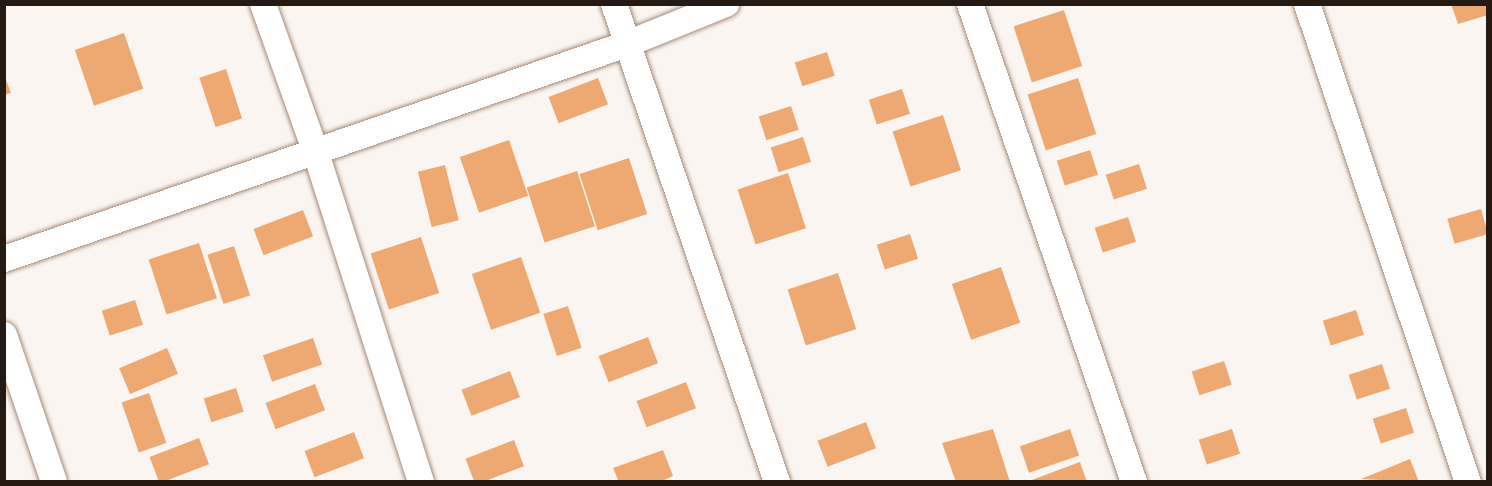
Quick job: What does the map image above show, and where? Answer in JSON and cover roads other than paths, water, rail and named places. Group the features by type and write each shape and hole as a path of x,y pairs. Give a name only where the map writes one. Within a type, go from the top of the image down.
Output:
{"street":[{"path":"263,4 316,153 421,482"},
{"path":"614,4 777,482"},
{"path":"4,259 627,44 726,4"},
{"path":"970,4 1134,482"},
{"path":"1307,4 1468,482"},
{"path":"4,335 54,482"}]}
